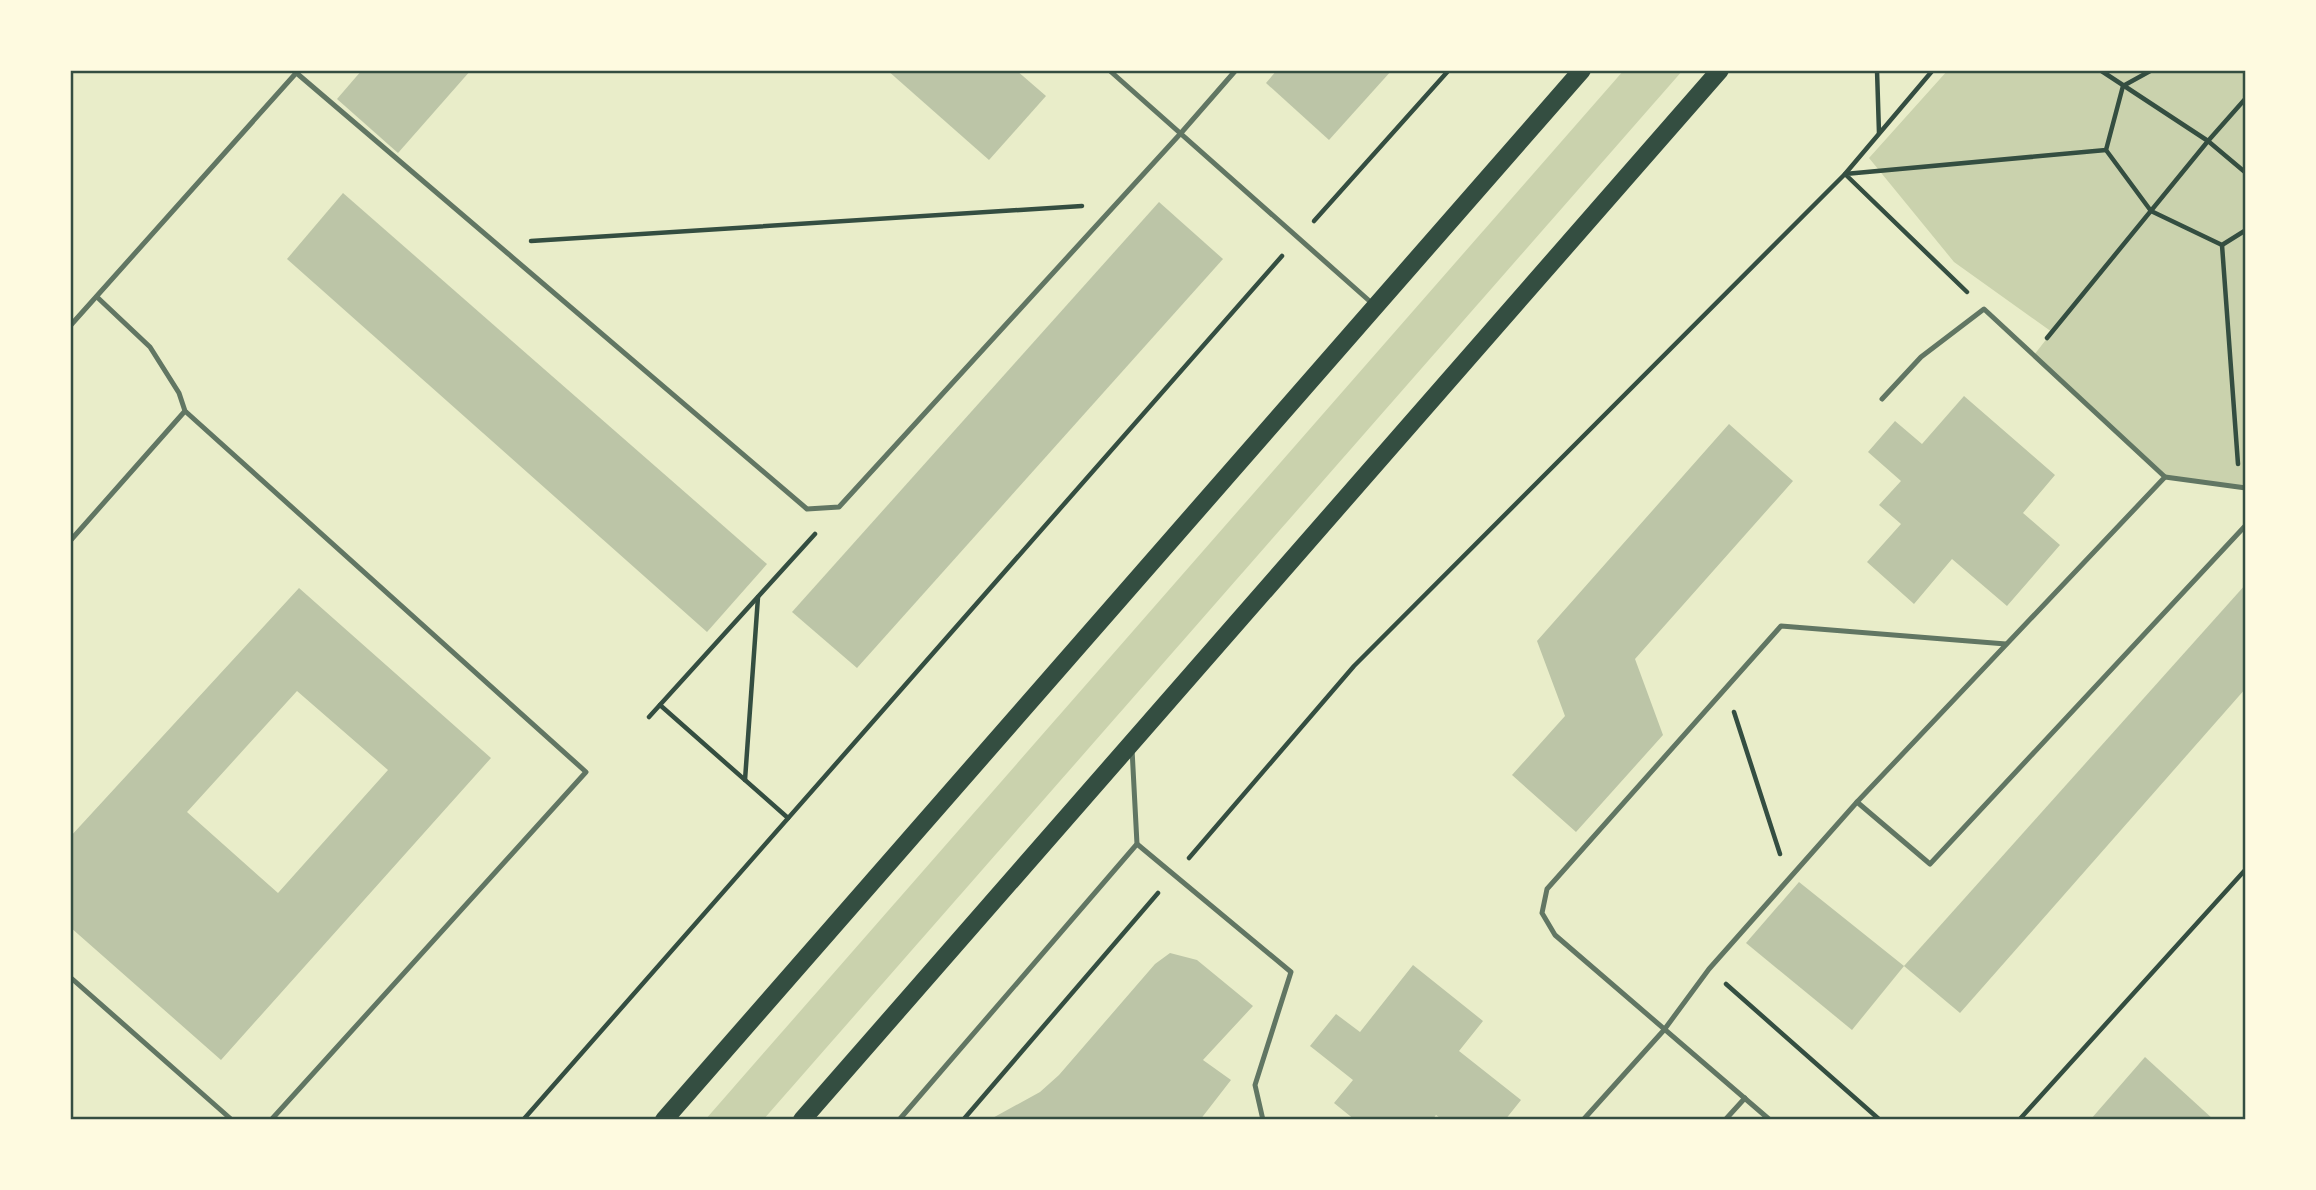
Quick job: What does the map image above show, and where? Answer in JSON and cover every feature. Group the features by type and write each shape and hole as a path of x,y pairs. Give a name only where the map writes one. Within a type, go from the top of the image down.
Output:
{"main road":[{"path":"664,1120 1582,70"},
{"path":"802,1120 1720,70"}],"lane":[{"path":"1108,70 1376,307"},
{"path":"70,326 296,71 807,509 838,508 1236,70"},
{"path":"97,297 150,346 179,393 185,411 586,772 271,1120"},
{"path":"1882,399 1922,358 1984,309 2165,477 2243,487"},
{"path":"70,541 185,411"},
{"path":"1583,1120 1664,1030 1709,969 1857,802 2165,477"},
{"path":"1857,802 1930,864 2246,525"},
{"path":"1770,1120 1555,935 1542,913 1547,889 1782,626 2006,644"},
{"path":"899,1120 1137,844 1132,743"},
{"path":"1137,844 1292,972 1255,1085 1262,1120"},
{"path":"70,978 232,1120"},
{"path":"1725,1120 1745,1098"}],"path":[{"path":"523,1120 1298,238 1449,70"},
{"path":"1877,70 1879,133"},
{"path":"963,1120 1354,666 1844,174 1933,70"},
{"path":"2100,70 2208,141 2246,173"},
{"path":"2106,150 2123,86 2152,70"},
{"path":"2034,355 2246,98"},
{"path":"1844,174 2106,150"},
{"path":"2106,150 2151,211 2222,245"},
{"path":"1844,174 1984,309"},
{"path":"496,243 1116,203"},
{"path":"2222,245 2246,230"},
{"path":"2222,245 2243,487"},
{"path":"649,718 838,508"},
{"path":"745,780 758,596"},
{"path":"1726,688 1788,880"},
{"path":"660,705 788,818"},
{"path":"2019,1120 2246,869"},
{"path":"1709,969 1880,1120"}],"green space":[{"path":"1624,70 1683,70 763,1120 705,1120"},
{"path":"1948,70 2246,70 2246,488 2165,477 2034,355 2052,332 1954,262 1869,158"}],"building":[{"path":"362,70 471,70 398,153 337,99"},
{"path":"887,70 1016,70 1046,96 989,160"},
{"path":"1277,70 1392,70 1329,140 1266,83"},
{"path":"343,193 767,564 707,632 287,259"},
{"path":"1159,202 1223,259 857,668 792,612"},
{"path":"1964,396 2055,475 2023,513 2060,545 2007,606 1952,559 1914,604 1867,562 1901,524 1879,505 1901,481 1868,452 1895,421 1922,444"},
{"path":"1729,424 1793,481 1635,659 1663,735 1576,832 1512,775 1565,716 1537,641"},
{"path":"2246,584 2246,688 1960,1013 1904,966"},
{"path":"299,588 491,758 221,1060 70,927 70,837","holes":["297,691 388,770 278,893 187,812"]},
{"path":"1799,882 1904,966 1852,1030 1746,943"},
{"path":"1170,953 1197,960 1253,1006 1203,1060 1231,1080 1200,1120 989,1120 1040,1092 1059,1075 1155,964"},
{"path":"1413,965 1483,1021 1459,1051 1521,1100 1505,1120 1443,1120 1436,1115 1432,1120 1355,1120 1334,1103 1353,1080 1310,1046 1336,1014 1360,1032"},
{"path":"2145,1057 2214,1120 2092,1120"}]}
